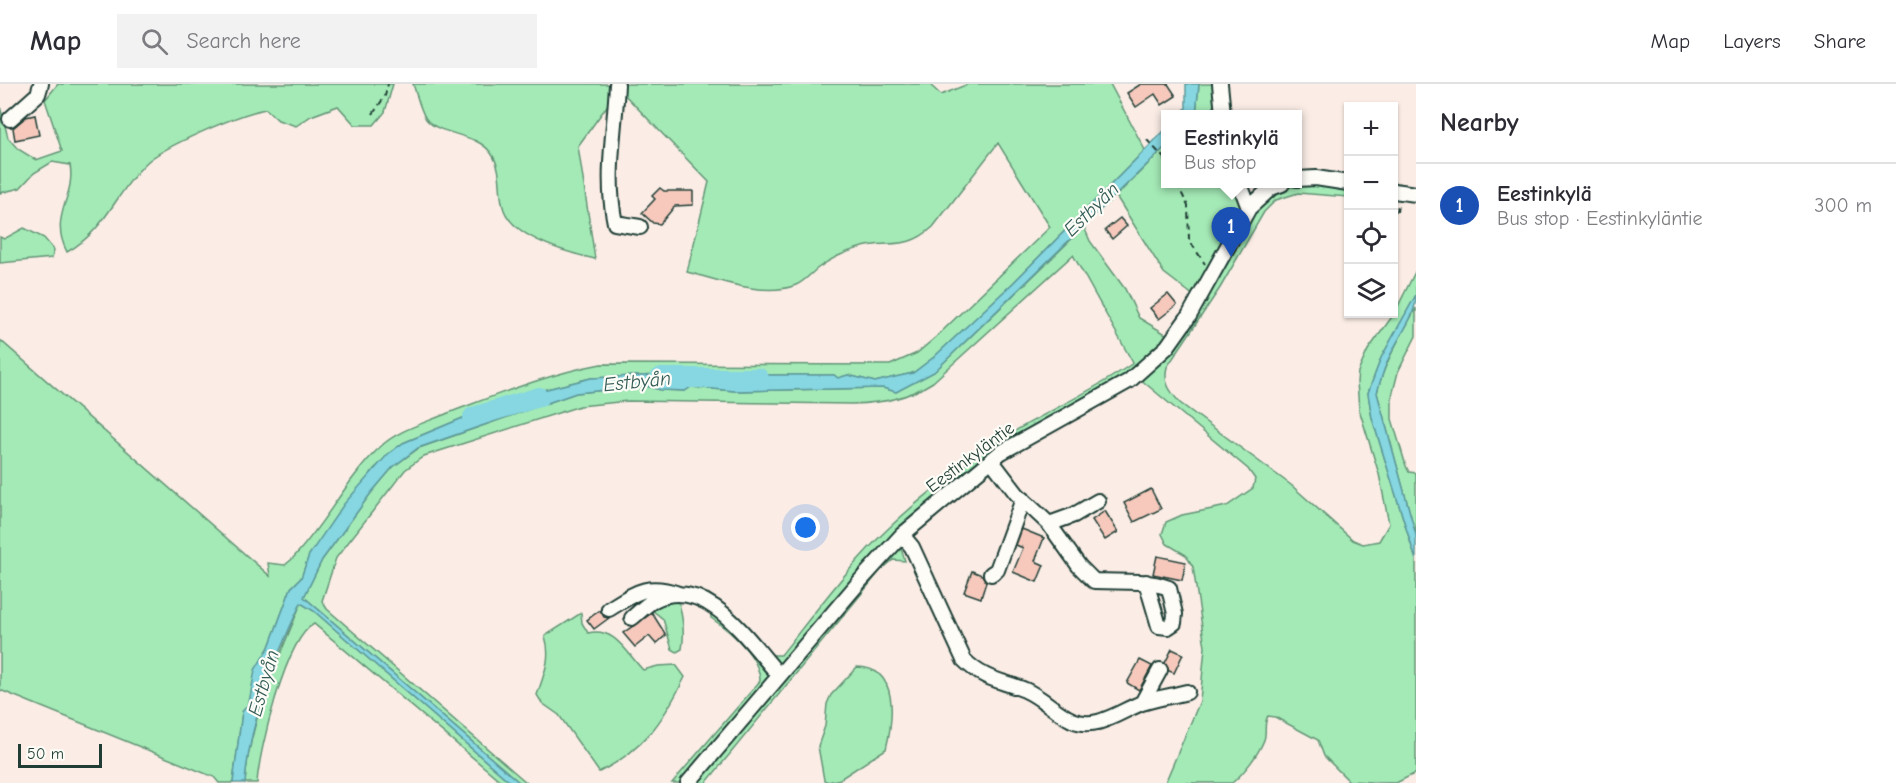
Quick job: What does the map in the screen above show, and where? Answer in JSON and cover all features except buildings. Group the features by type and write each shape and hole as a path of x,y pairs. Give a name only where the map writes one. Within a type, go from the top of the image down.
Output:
{"street":[{"path":"10,119 38,94 41,84"},
{"path":"616,84 610,165 611,204 615,223 627,227 640,227"},
{"path":"1220,84 1223,110"},
{"path":"1302,179 1316,178 1344,182"},
{"path":"1242,188 1249,208"},
{"name":"Eestinkyläntie","path":"688,783 902,534 991,460 1031,434 1129,381 1167,346 1183,324 1249,208 1270,188"},
{"path":"1398,191 1416,194"},
{"path":"991,460 1023,499 1049,524 1079,566 1094,581 1146,582"},
{"path":"991,574 998,570 1023,499"},
{"path":"1049,524 1074,515 1098,501"},
{"path":"902,534 916,557 964,660 976,671 990,679 1038,696 1074,721 1089,723 1103,721 1142,703 1187,692"},
{"path":"609,609 647,588 661,587 704,600 722,612 779,675"},
{"path":"632,618 654,601 679,594"},
{"path":"1142,703 1160,670"}],"path":[{"path":"373,114 385,96 388,84"},
{"path":"1147,140 1161,155"},
{"path":"1179,188 1188,206 1190,240 1212,273"}],"green space":[{"path":"58,84 393,84 385,112 374,125 355,125 338,106 311,116 296,126 278,120 266,109 239,117 184,140 145,164 101,222 80,243 67,252 60,228 71,177 70,165 52,162 34,173 20,188 0,193 0,106 8,138 18,149 36,160 62,151 45,100"},
{"path":"413,84 614,84 615,95 578,146 595,259 544,243 519,229 504,210 498,167 491,153 476,141 440,129 426,119"},
{"path":"619,84 929,84 941,95 968,84 1110,84 1145,150 1013,283 934,357 913,373 875,382 848,375 838,378 834,375 742,375 709,381 662,375 591,378 535,392 511,406 470,415 403,443 374,469 309,555 301,578 291,588 269,647 256,670 249,704 242,712 233,783 219,783 214,777 0,690 0,340 270,576 268,563 285,565 291,560 314,533 367,461 386,442 412,427 524,385 601,364 890,365 917,353 936,337 1050,227 998,143 933,227 913,240 867,246 851,251 822,265 796,285 783,289 756,289 687,272 709,182 619,89"},
{"path":"1199,84 1217,84 1220,110 1196,110"},
{"path":"1161,151 1161,188 1238,188 1246,208 1194,296 1164,273 1116,196"},
{"path":"1311,185 1344,188 1344,197 1298,193 1276,200 1264,212 1220,288 1167,367 1167,382 1170,391 1180,403 1291,485 1353,540 1363,544 1379,541 1389,524 1379,474 1359,409 1358,372 1368,350 1391,318 1398,318 1398,306 1416,270 1416,295 1381,358 1368,393 1372,418 1416,560 1416,773 1396,783 1349,781 1324,756 1318,740 1275,717 1268,716 1265,737 1261,746 1250,763 1232,783 1165,783 1200,701 1205,647 1193,567 1186,555 1167,544 1162,534 1166,522 1182,515 1227,506 1253,488 1255,479 1248,469 1140,379 1220,276 1236,249 1238,237 1255,210 1270,196 1288,188 1302,188 1302,186"},
{"path":"1084,227 1090,241 1125,289 1139,318 1169,336 1137,369 1002,446 780,665 774,663 709,601 709,594 767,651 773,655 781,655 861,556 920,500 991,445 1094,388 1133,363 1073,255 933,382 904,396 874,403 852,404 628,401 580,406 424,456 405,470 336,558 322,601 327,609 527,783 520,783 304,597 322,560 371,493 393,467 419,448 576,393 646,386 661,390 685,391 691,387 735,391 883,388 896,392 934,372"},
{"path":"24,228 44,238 54,250 52,258 0,263 0,237 4,239"},
{"path":"1416,308 1416,336 1398,372 1392,396 1392,419 1406,466 1409,472 1416,473 1416,535 1377,393 1388,360"},
{"path":"900,545 905,561 893,560 881,570 706,783 694,783"},
{"path":"670,601 679,603 682,620 682,649 677,652 672,649 663,619 652,610"},
{"path":"301,603 314,611 511,783 503,783 314,624 304,634 294,650 284,672 269,722 257,783 245,783 252,736 258,714"},
{"path":"710,607 724,617 771,676 682,783 672,783 760,681 759,672 750,654 735,637 711,618"},
{"path":"581,613 582,623 588,633 597,632 613,637 643,670 676,665 685,677 669,707 651,733 628,754 599,772 559,715 542,703 537,695 548,652 545,636"},
{"path":"857,667 871,669 881,676 887,685 891,710 886,749 840,779 828,782 824,780 818,746 825,726 827,704 831,695"}],"water":[{"path":"1186,84 1199,84 1196,110 1184,110 1186,108"},
{"path":"1161,134 1161,151 934,372 896,392 883,388 735,391 691,387 685,391 661,390 646,386 576,393 418,448 393,467 371,493 322,560 304,597 520,783 511,783 314,611 301,603 265,691 247,760 245,783 233,783 242,712 249,703 255,670 269,647 291,588 301,578 309,555 344,504 388,454 403,443 470,415 511,406 535,392 591,378 662,375 709,381 742,375 834,375 838,378 848,375 875,382 913,373 934,357 1013,283"},
{"path":"1416,295 1411,316 1389,359 1377,393 1416,535 1416,560 1372,418 1368,393 1381,358"}],"waterway":[{"name":"Estbyån","path":"660,378 759,378"},
{"name":"Estbyån","path":"473,417 539,397"}],"place":[{"name":"Eestinkylä","path":"1231,257"}]}
